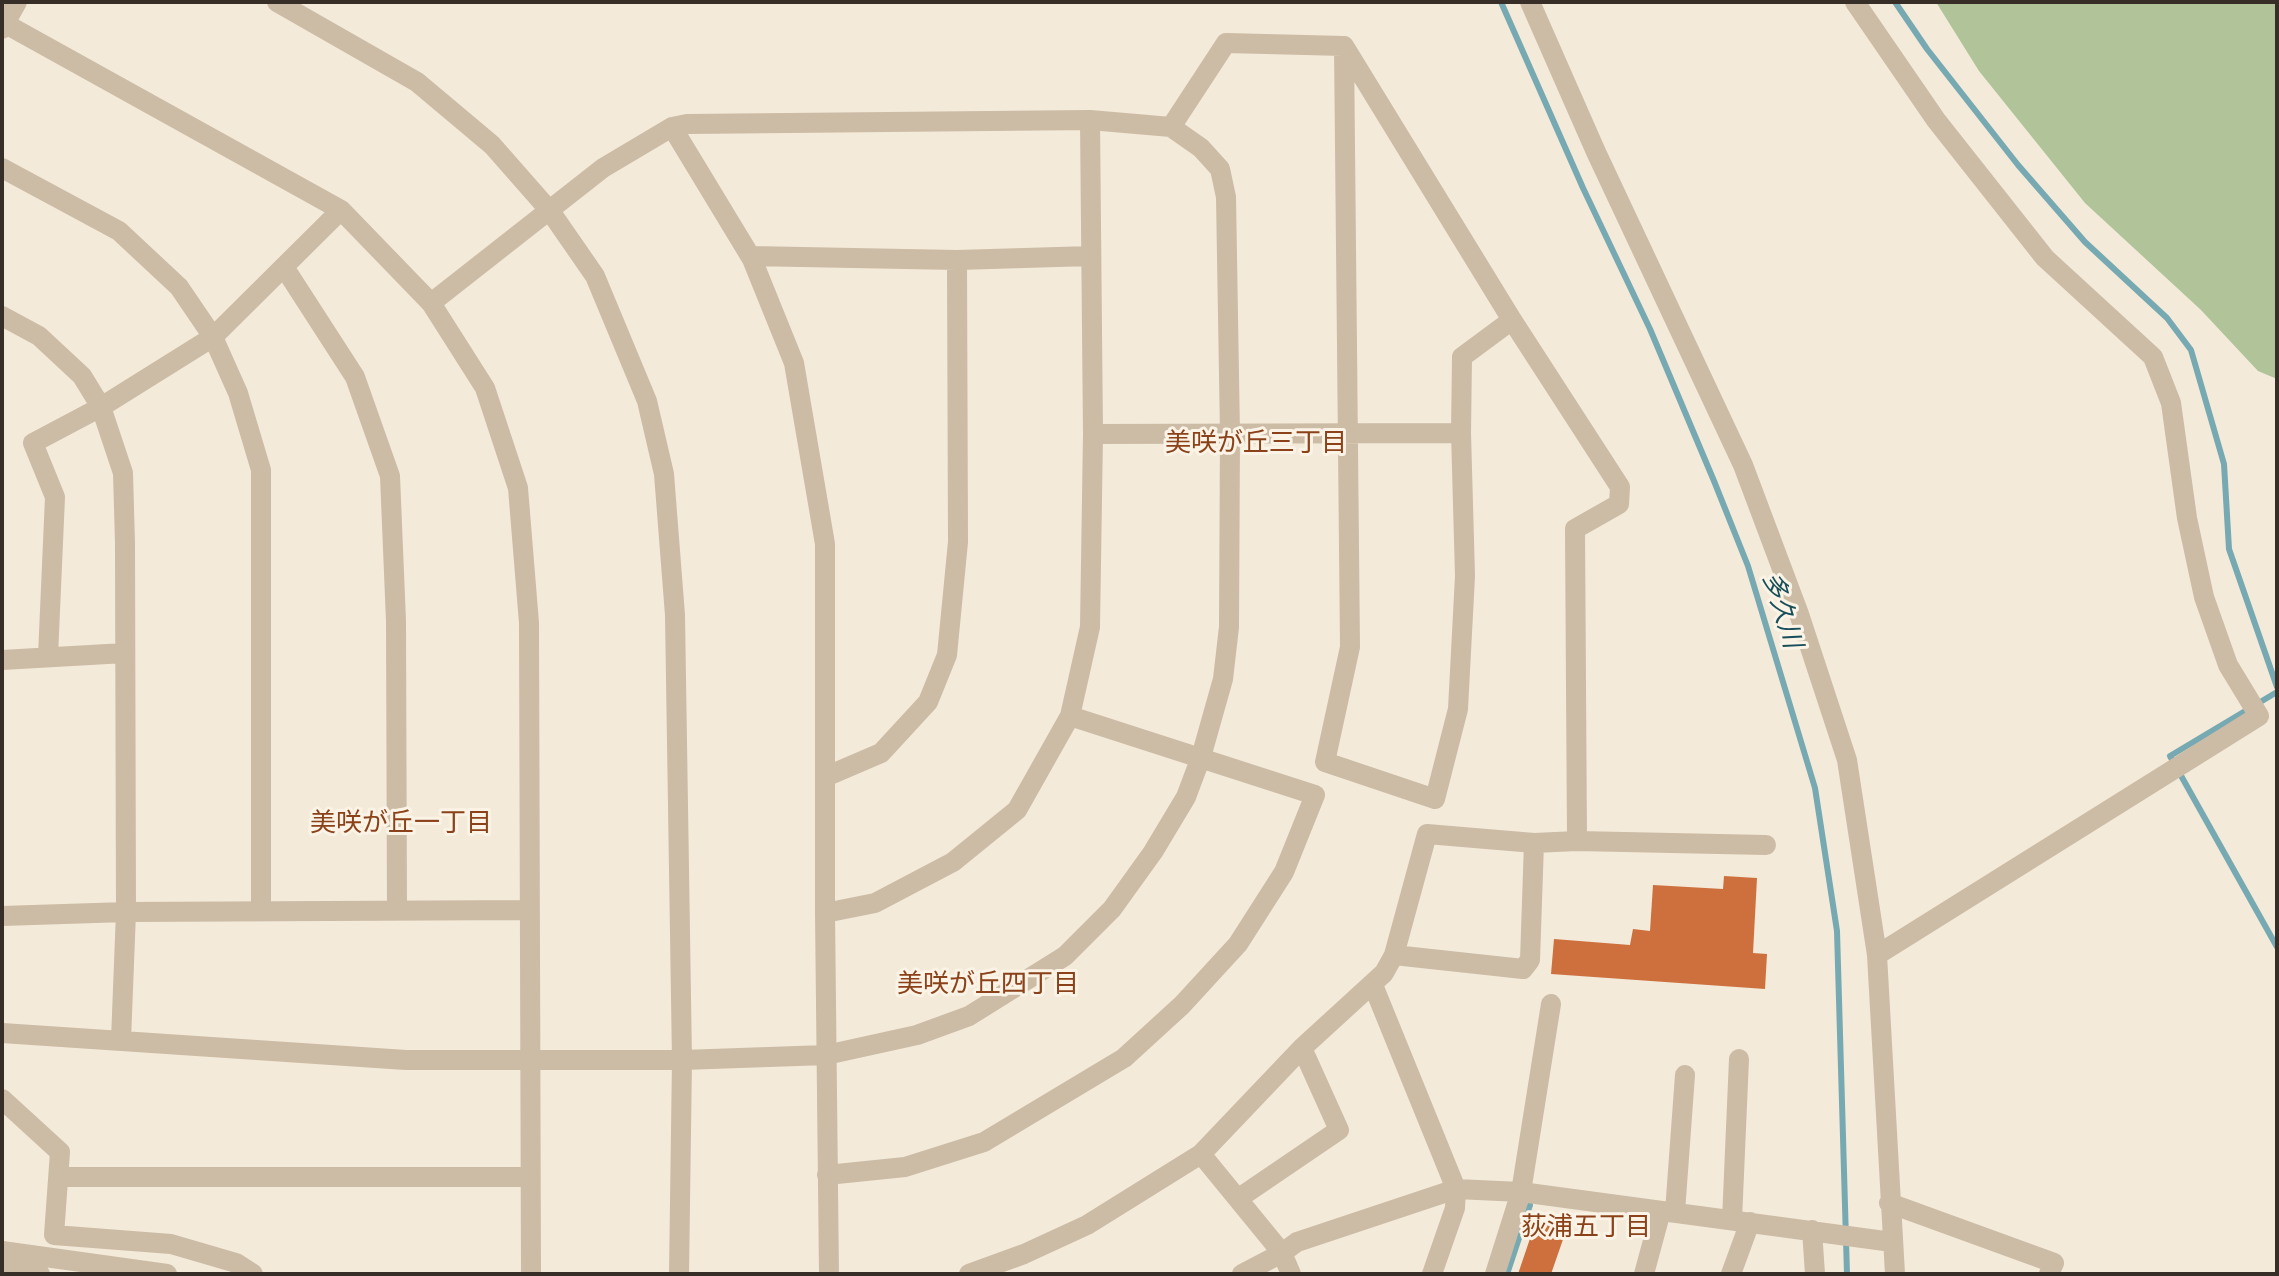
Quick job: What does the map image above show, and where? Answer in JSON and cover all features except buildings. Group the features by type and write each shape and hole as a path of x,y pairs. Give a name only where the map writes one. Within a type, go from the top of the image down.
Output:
{"street":[{"path":"17,2 3,25 341,210 431,303 485,388 518,488 529,623 531,1274"},
{"path":"277,2 417,82 492,145 550,211 595,276 647,401 664,474 675,615 682,1060 679,1274"},
{"path":"1530,2 1743,465 1847,760 1877,955 1895,1274"},
{"path":"1855,2 1936,120 2045,258 2153,357 2171,403 2187,518 2204,597 2228,665 2254,708 2187,761 1877,955"},
{"path":"1171,127 1226,43 1344,46"},
{"path":"1344,46 1512,320 1620,487 1619,504 1575,529 1577,841"},
{"path":"1344,46 1350,647 1325,762 1435,799 1458,709 1465,576 1462,357 1512,320"},
{"path":"2,1033 406,1060 682,1060 826,1055 917,1035 969,1016 1065,956 1112,909 1153,852 1186,797 1223,679 1229,627 1226,197 1220,169 1201,148 1171,127 1090,120 687,124 672,127 603,168 431,303"},
{"path":"825,913 875,903 953,862 1017,810 1070,716 1090,627 1093,434 1090,120"},
{"path":"672,127 750,256 794,363 825,544 829,1274"},
{"path":"2,168 119,231 179,287 213,337 238,393 261,470 261,911"},
{"path":"48,656 55,497 33,443 101,407 213,337 341,210"},
{"path":"750,256 957,260 1091,256"},
{"path":"825,777 881,753 928,702 947,655 958,542 957,260"},
{"path":"284,267 355,377 390,476 396,621 397,910"},
{"path":"2,316 39,336 82,376 101,407 123,473 126,912 121,1040"},
{"path":"1093,434 1461,433"},
{"path":"2,660 125,653"},
{"path":"827,1175 905,1167 984,1142 1124,1058 1182,1005 1238,944 1284,872 1315,795 1070,716"},
{"path":"969,1274 1004,1268 1087,1225 1201,1154 1302,1048 1373,985 1394,955 1427,834 1534,843 1766,845"},
{"path":"1394,955 1523,969 1530,960 1534,843"},
{"path":"2,916 126,912 529,910"},
{"path":"1373,985 1456,1189 1455,1208 1432,1274"},
{"path":"1495,1274 1521,1192 1551,1004"},
{"path":"1239,1198 1339,1130 1302,1048"},
{"path":"1731,1274 1741,1221 1739,1059"},
{"path":"1644,1274 1668,1212 1685,1075"},
{"path":"2,1099 60,1152 54,1235 171,1244 236,1263 253,1274"},
{"path":"1201,1154 1282,1253 1291,1274"},
{"path":"59,1177 530,1177"},
{"path":"1242,1274 1297,1242 1456,1189 1521,1192 1892,1242"},
{"path":"1889,1203 2054,1263 2049,1274"},
{"path":"1812,1230 1815,1274"},
{"path":"2,1251 167,1274"},
{"path":"2,1269 40,1274"}],"green space":[{"path":"1936,2 2277,2 2277,379 2258,371 2201,310 2085,203 1979,71"}],"waterway":[{"name":"多久川","path":"1501,2 1583,188 1650,329 1748,566 1815,788 1837,931 1847,1274"},
{"path":"1895,2 1927,49 2018,165 2085,242 2167,318 2191,350 2224,464 2229,549 2277,687"},
{"path":"2277,692 2170,756 2277,947"},
{"path":"1507,1274 1530,1205"}],"district":[{"name":"美咲が丘三丁目","path":"1256,443"},
{"name":"美咲が丘一丁目","path":"401,823"},
{"name":"美咲が丘四丁目","path":"988,984"},
{"name":"荻浦五丁目","path":"1586,1227"}]}
